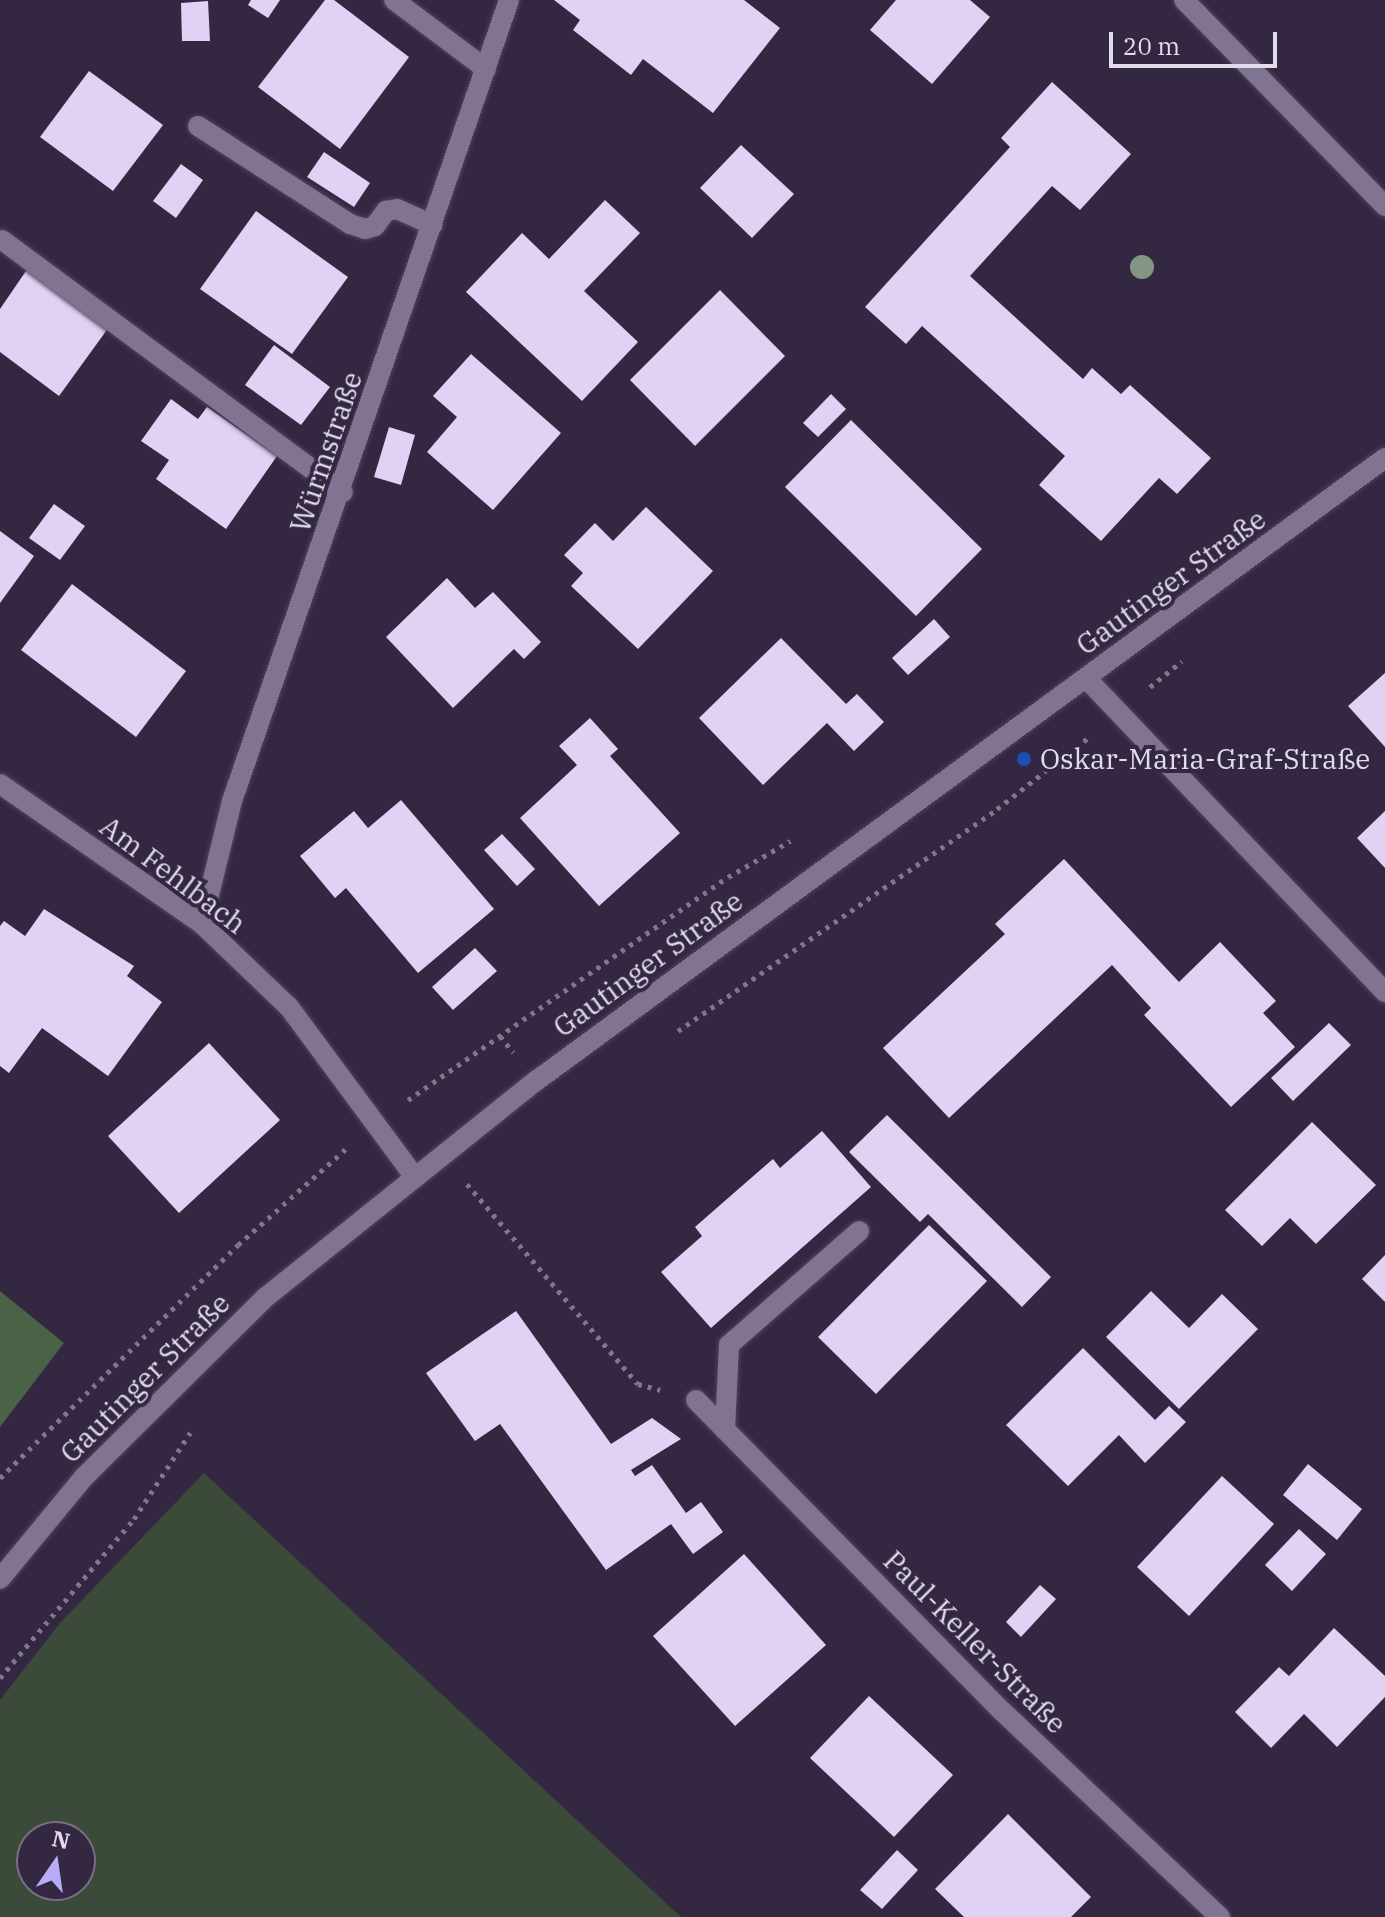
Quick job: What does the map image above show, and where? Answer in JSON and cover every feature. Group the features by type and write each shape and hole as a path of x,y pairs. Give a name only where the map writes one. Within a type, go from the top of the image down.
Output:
{"street":[{"path":"394,0 486,69"},
{"name":"Würmstraße","path":"202,924 232,801 343,492 509,0"},
{"path":"1184,0 1385,206"},
{"path":"198,126 350,224 365,229 397,209 433,225"},
{"path":"2,240 343,492"},
{"name":"Gautinger Straße","path":"0,1579 84,1477 266,1297 536,1081 1385,458"},
{"path":"1086,678 1385,992"},
{"name":"Am Fehlbach","path":"0,784 202,924 289,1007 415,1177"},
{"path":"725,1430 729,1345 859,1231"},
{"name":"Paul-Keller-Straße","path":"696,1400 1002,1711 1220,1917"}],"path":[{"path":"669,1037 997,809 1191,653"},
{"path":"0,1478 238,1245 376,1122 605,967"},
{"path":"458,1197 470,1188 492,1209 638,1384 696,1400"},
{"path":"0,1678 134,1519 195,1425"}],"green space":[{"path":"0,1291 64,1343 0,1427"},
{"path":"204,1473 681,1917 0,1917 0,1700 60,1623"}],"building":[{"path":"251,0 280,0 268,18 248,5"},
{"path":"325,0 334,0 409,57 340,149 258,87"},
{"path":"554,0 744,0 780,28 713,113 643,59 631,75 573,30 580,20"},
{"path":"896,0 970,0 990,17 932,84 870,30"},
{"path":"208,1 210,41 182,41 181,3"},
{"path":"89,71 163,125 113,191 40,137"},
{"path":"1052,82 1131,154 1080,210 1052,186 970,276 1083,379 1092,368 1121,394 1130,385 1211,458 1177,494 1159,478 1101,541 1039,485 1065,456 922,326 906,344 865,307 1010,147 1001,138"},
{"path":"741,145 794,194 752,238 700,188"},
{"path":"324,152 370,183 354,207 307,177"},
{"path":"181,164 203,180 176,218 153,201"},
{"path":"605,200 640,233 584,291 638,342 582,401 466,292 522,233 549,259"},
{"path":"256,211 348,277 292,354 200,289"},
{"path":"28,268 109,327 59,396 0,352 0,309"},
{"path":"720,290 785,356 695,446 630,380"},
{"path":"274,345 330,387 301,425 245,385"},
{"path":"471,354 561,433 493,510 427,452 457,417 433,396"},
{"path":"831,394 846,409 818,437 803,423"},
{"path":"171,399 198,419 207,407 277,456 226,529 156,479 169,460 141,441"},
{"path":"851,420 982,549 916,616 785,487"},
{"path":"389,427 415,435 401,485 374,477"},
{"path":"54,504 85,526 60,560 29,538"},
{"path":"646,507 713,571 638,649 571,586 583,573 564,555 595,523 613,541"},
{"path":"0,531 34,556 0,603"},
{"path":"447,578 475,608 493,592 541,642 524,659 514,649 453,708 386,637"},
{"path":"72,584 186,671 136,737 21,650"},
{"path":"934,619 950,637 908,675 892,658"},
{"path":"781,638 846,704 857,694 884,722 854,751 827,723 763,785 699,718"},
{"path":"1385,673 1385,747 1348,706"},
{"path":"590,718 618,749 610,756 680,833 599,906 520,818 577,765 559,746"},
{"path":"401,800 494,909 418,973 346,888 335,898 300,856 354,811 368,828"},
{"path":"1385,811 1385,868 1357,838"},
{"path":"502,834 535,869 517,886 484,850"},
{"path":"1064,859 1179,982 1220,942 1276,1001 1263,1013 1295,1047 1231,1107 1144,1015 1151,1008 1112,965 949,1118 883,1048 1005,934 995,924"},
{"path":"44,909 134,966 127,976 162,1002 108,1076 42,1028 9,1073 0,1066 0,926 4,921 25,936"},
{"path":"475,948 497,971 453,1010 432,987"},
{"path":"1329,1023 1351,1045 1293,1101 1271,1078"},
{"path":"209,1043 280,1120 179,1213 108,1136"},
{"path":"887,1115 1051,1277 1022,1307 928,1214 920,1222 849,1152"},
{"path":"1312,1122 1376,1185 1316,1244 1290,1218 1262,1246 1225,1210"},
{"path":"822,1131 871,1187 711,1328 661,1272 702,1236 695,1227 773,1159 780,1168"},
{"path":"929,1225 987,1281 876,1394 818,1337"},
{"path":"1385,1255 1385,1302 1362,1279"},
{"path":"1151,1291 1189,1328 1222,1294 1258,1329 1179,1409 1106,1337"},
{"path":"516,1311 611,1444 652,1418 681,1439 631,1470 635,1476 652,1465 686,1513 701,1502 723,1532 693,1554 671,1524 606,1570 500,1424 475,1441 426,1373"},
{"path":"1083,1348 1155,1420 1169,1406 1186,1422 1145,1463 1119,1435 1068,1486 1006,1425"},
{"path":"1308,1464 1362,1509 1337,1540 1283,1495"},
{"path":"1222,1476 1274,1524 1189,1616 1137,1567"},
{"path":"1299,1529 1326,1554 1292,1591 1265,1565"},
{"path":"744,1554 826,1645 735,1726 653,1636"},
{"path":"1040,1585 1056,1599 1021,1637 1006,1622"},
{"path":"1334,1628 1385,1676 1385,1697 1337,1747 1304,1714 1271,1748 1235,1712 1279,1667 1289,1676"},
{"path":"869,1696 953,1775 894,1837 810,1758"},
{"path":"1008,1814 1091,1897 1071,1917 964,1917 935,1889"},
{"path":"897,1850 918,1870 882,1909 860,1890"}],"place":[{"name":"Oskar-Maria-Graf-Straße","path":"1024,759"}]}
